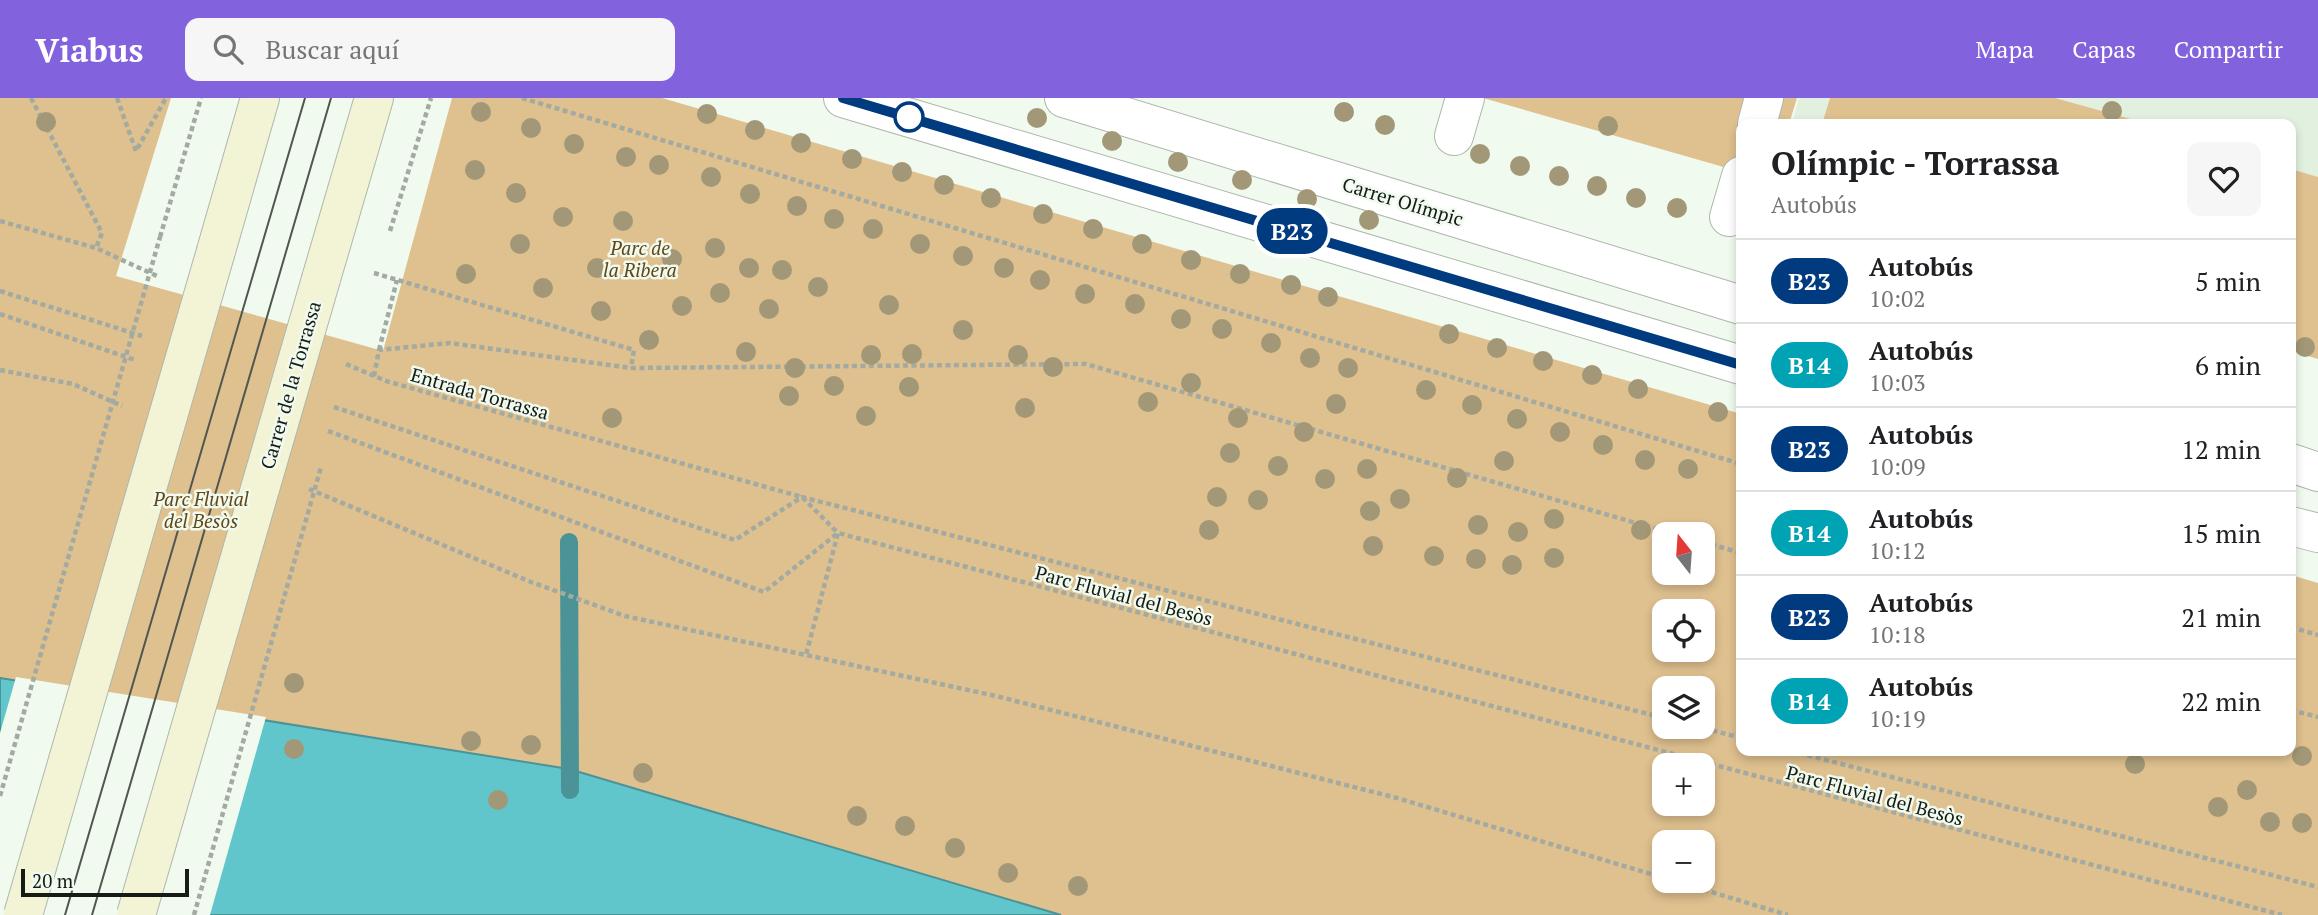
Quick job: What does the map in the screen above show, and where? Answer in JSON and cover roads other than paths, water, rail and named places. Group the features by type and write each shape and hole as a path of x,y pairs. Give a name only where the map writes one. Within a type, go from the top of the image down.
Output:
{"street":[{"path":"23,915 260,98"},
{"name":"Carrer de la Torrassa","path":"136,915 374,98"},
{"path":"843,98 1736,364"},
{"name":"Carrer Olímpic","path":"1064,98 1736,304"},
{"path":"1454,136 1465,98"},
{"path":"1758,119 1764,98"},
{"path":"1729,217 1736,193"},
{"path":"2296,465 2318,472"},
{"path":"2296,527 2318,533"}],"water":[{"path":"0,678 569,769 1061,915 0,915"}],"waterway":[{"path":"569,542 570,790"}],"tram line":[{"path":"65,915 305,98"},
{"path":"92,915 331,98"}],"park label":[{"name":"Parc de la Ribera","path":"640,258"},
{"name":"Parc Fluvial del Besòs","path":"201,509"}]}
